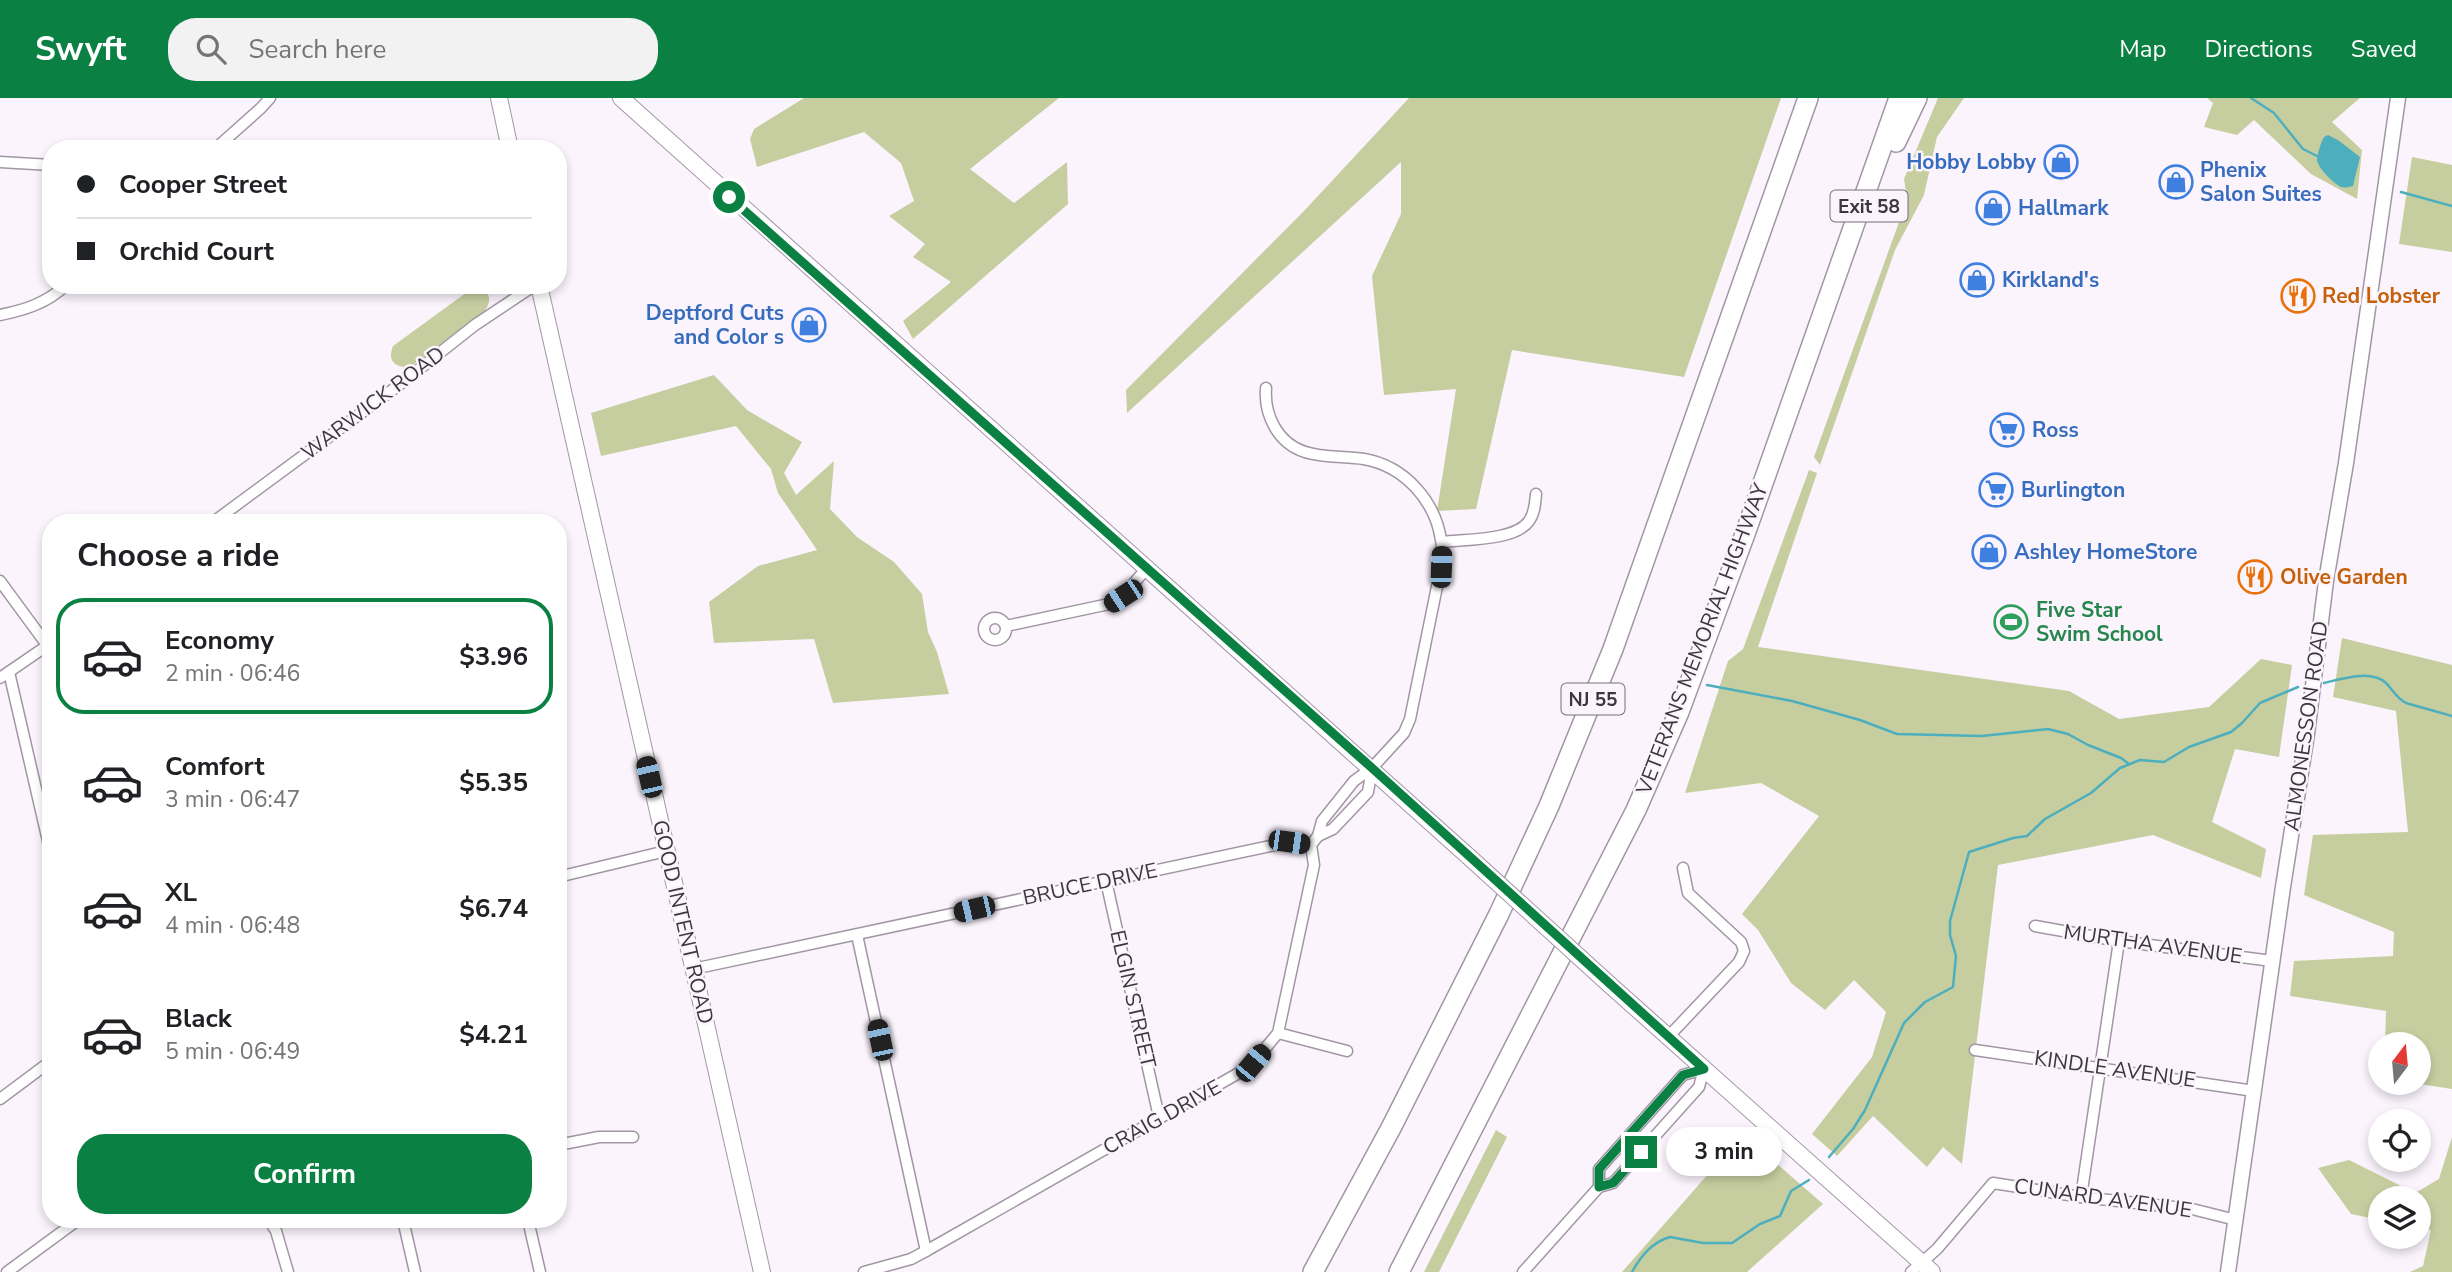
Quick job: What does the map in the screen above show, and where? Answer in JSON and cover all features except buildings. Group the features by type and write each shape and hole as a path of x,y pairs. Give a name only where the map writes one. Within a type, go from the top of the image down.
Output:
{"highway":[{"name":"NJ 55","path":"1313,1272 1398,1114 1499,914 1549,806 1637,584 1808,98"},
{"name":"VETERANS MEMORIAL HIGHWAY","path":"1399,1272 1636,810 1679,712 1824,314 1899,98"},
{"name":"Exit 58","path":"1824,314 1903,124 1917,98"}],"main road":[{"path":"499,98 508,140"},
{"path":"621,98 1372,768 1922,1269"},
{"name":"GOOD INTENT ROAD","path":"539,294 762,1272"}],"street":[{"path":"225,140 270,98"},
{"name":"ALMONESSON ROAD","path":"2228,1272 2398,98"},
{"path":"0,162 42,164"},
{"path":"0,315 43,303 54,294"},
{"name":"WARWICK ROAD","path":"224,514 399,385 475,325 523,294"},
{"path":"1266,388 1265,407 1283,439 1304,452 1363,459 1380,463 1397,472 1411,482 1430,506 1442,542 1441,567 1410,719 1404,733 1372,768 1354,781 1322,821 1315,841"},
{"path":"1442,542 1503,536 1517,531 1529,522 1535,509 1536,494"},
{"path":"1006,626 1109,604 1123,596 1146,569"},
{"path":"0,581 42,635"},
{"path":"42,649 4,675 42,821"},
{"path":"1315,841 1333,829 1368,792 1372,768"},
{"name":"BRUCE DRIVE","path":"693,969 1289,842 1315,841"},
{"name":"CRAIG DRIVE","path":"864,1272 911,1259 926,1251 1253,1063 1278,1033 1314,865 1315,841"},
{"path":"567,875 666,851"},
{"path":"1669,1036 1739,962 1744,951 1734,933 1688,893 1683,869"},
{"name":"ELGIN STREET","path":"1106,881 1159,1117"},
{"name":"MURTHA AVENUE","path":"2035,926 2119,941 2272,961"},
{"path":"857,935 926,1251"},
{"path":"2081,1197 2119,941"},
{"path":"1278,1033 1347,1051"},
{"name":"KINDLE AVENUE","path":"1975,1050 2254,1091"},
{"path":"0,1099 42,1068"},
{"path":"1599,1187 1599,1169 1683,1075 1704,1069"},
{"path":"1523,1272 1599,1187 1613,1183 1699,1087 1704,1069"},
{"path":"567,1142 598,1137 633,1137"},
{"name":"CUNARD AVENUE","path":"1922,1269 1993,1183 2081,1197 2192,1209 2236,1220"},
{"path":"7,1272 67,1228"},
{"path":"274,1228 288,1272"},
{"path":"404,1228 415,1272"},
{"path":"530,1228 540,1272"}],"green space":[{"path":"804,98 1059,98 970,169 1014,203 1067,162 1068,204 913,339 903,321 951,282 913,257 925,244 889,216 914,201 901,163 864,132 757,167 750,139 754,129"},
{"path":"1409,98 1781,98 1684,377 1512,350 1476,509 1437,511 1456,389 1384,395 1372,276 1401,214 1401,162 1127,413 1126,390 1303,212"},
{"path":"1938,98 1964,98 1937,137 1924,195 1895,250 1820,465 1814,457 1907,200 1904,179"},
{"path":"2207,98 2360,98 2332,122 2362,150 2357,199 2311,174 2254,120 2237,135 2204,127 2213,103"},
{"path":"2412,157 2452,165 2452,252 2399,244"},
{"path":"464,294 488,294 488,304 484,312 410,367 396,365 391,356 393,346"},
{"path":"714,375 747,410 802,442 784,473 796,495 834,461 830,509 857,537 894,562 922,594 928,632 937,652 949,694 833,703 814,639 714,643 709,602 758,566 817,550 778,493 771,469 736,426 601,456 591,413"},
{"path":"1809,470 1817,473 1758,647 2069,691 2119,719 2209,707 2261,659 2292,665 2279,757 2235,749 2212,822 2266,849 2261,878 2153,835 1998,865 1962,1164 1943,1147 1927,1167 1873,1116 1837,1156 1812,1134 1872,1057 1886,1012 1854,980 1825,1010 1791,983 1758,930 1742,914 1819,816 1761,783 1685,793 1728,661 1743,649"},
{"path":"2342,638 2452,665 2452,1089 2431,1086 2431,1032 2385,1032 2386,1011 2290,996 2294,961 2393,956 2394,932 2304,895 2313,835 2408,832 2396,711 2333,697"},
{"path":"1496,1130 1507,1137 1439,1272 1424,1272"},
{"path":"2452,1137 2452,1272 2410,1272 2423,1266 2427,1249 2431,1249 2431,1186 2427,1186 2439,1179"},
{"path":"1760,1149 1823,1204 1747,1272 1622,1272 1710,1172"},
{"path":"2349,1160 2368,1170 2368,1172 2401,1186 2368,1186 2368,1218 2351,1214 2318,1168"}],"water":[{"path":"2328,135 2360,157 2353,186 2341,187 2318,163 2320,145"}],"waterway":[{"path":"2251,98 2274,113 2303,149 2319,157"},
{"path":"2401,192 2452,206"},
{"path":"2324,683 2356,676 2380,679 2406,703 2452,716"},
{"path":"1707,685 1792,701 1860,720 1897,734 1982,736 2048,729 2068,734 2129,764"},
{"path":"1829,1157 1865,1110 1904,1023 1925,1002 1953,987 1956,956 1950,935 1950,921 1969,852 2027,836 2045,819 2091,793 2120,768 2140,760 2164,762 2189,747 2231,732 2260,703 2298,687"},
{"path":"1632,1272 1648,1250 1670,1237 1703,1243 1732,1243 1760,1224 1780,1216 1791,1191 1809,1180"}],"place":[{"name":"Hobby Lobby","path":"2061,162"},
{"name":"Phenix Salon Suites","path":"2176,182"},
{"name":"Hallmark","path":"1993,208"},
{"name":"Kirkland's","path":"1977,280"},
{"name":"Red Lobster","path":"2298,296"},
{"name":"Deptford Cuts and Color s","path":"809,325"},
{"name":"Ross","path":"2007,430"},
{"name":"Burlington","path":"1996,490"},
{"name":"Ashley HomeStore","path":"1989,552"},
{"name":"Olive Garden","path":"2255,577"},
{"name":"Five Star Swim School","path":"2011,622"}],"route":[{"path":"729,197 1372,768 1704,1069 1683,1075 1599,1169 1599,1187 1613,1183 1641,1152"}]}
